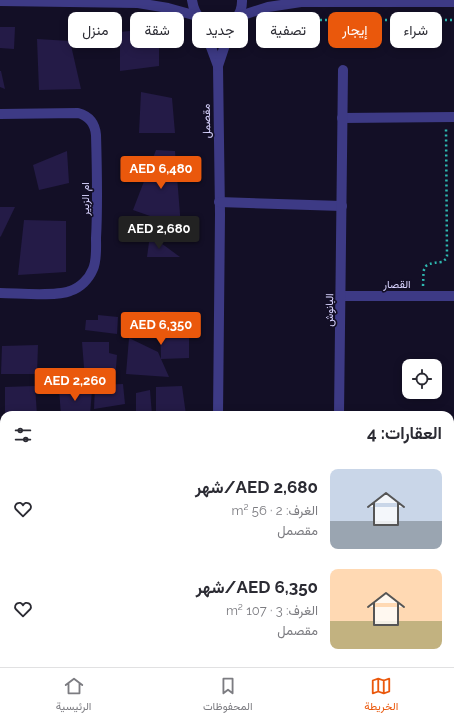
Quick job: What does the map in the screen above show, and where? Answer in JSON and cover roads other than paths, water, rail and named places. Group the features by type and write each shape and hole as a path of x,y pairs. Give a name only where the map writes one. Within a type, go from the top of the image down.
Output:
{"street":[{"path":"138,3 152,0"},
{"name":"مقصمل","path":"192,0 195,12"},
{"name":"مقصمل","path":"240,12 242,0"},
{"path":"0,1 138,3 168,8 192,16"},
{"path":"248,14 268,6 296,1 454,2"},
{"name":"مقصمل","path":"211,48 218,66 218,411"},
{"name":"مقصمل","path":"218,66 225,48"},
{"name":"البانوش","path":"339,411 343,70"},
{"name":"ام الزبير","path":"0,114 78,113 89,118 93,123 96,135 97,214 93,268 88,278 80,286 70,292 0,293"},
{"path":"342,118 450,117"},
{"path":"219,202 342,206"},
{"name":"القصار","path":"341,296 454,296"}]}
